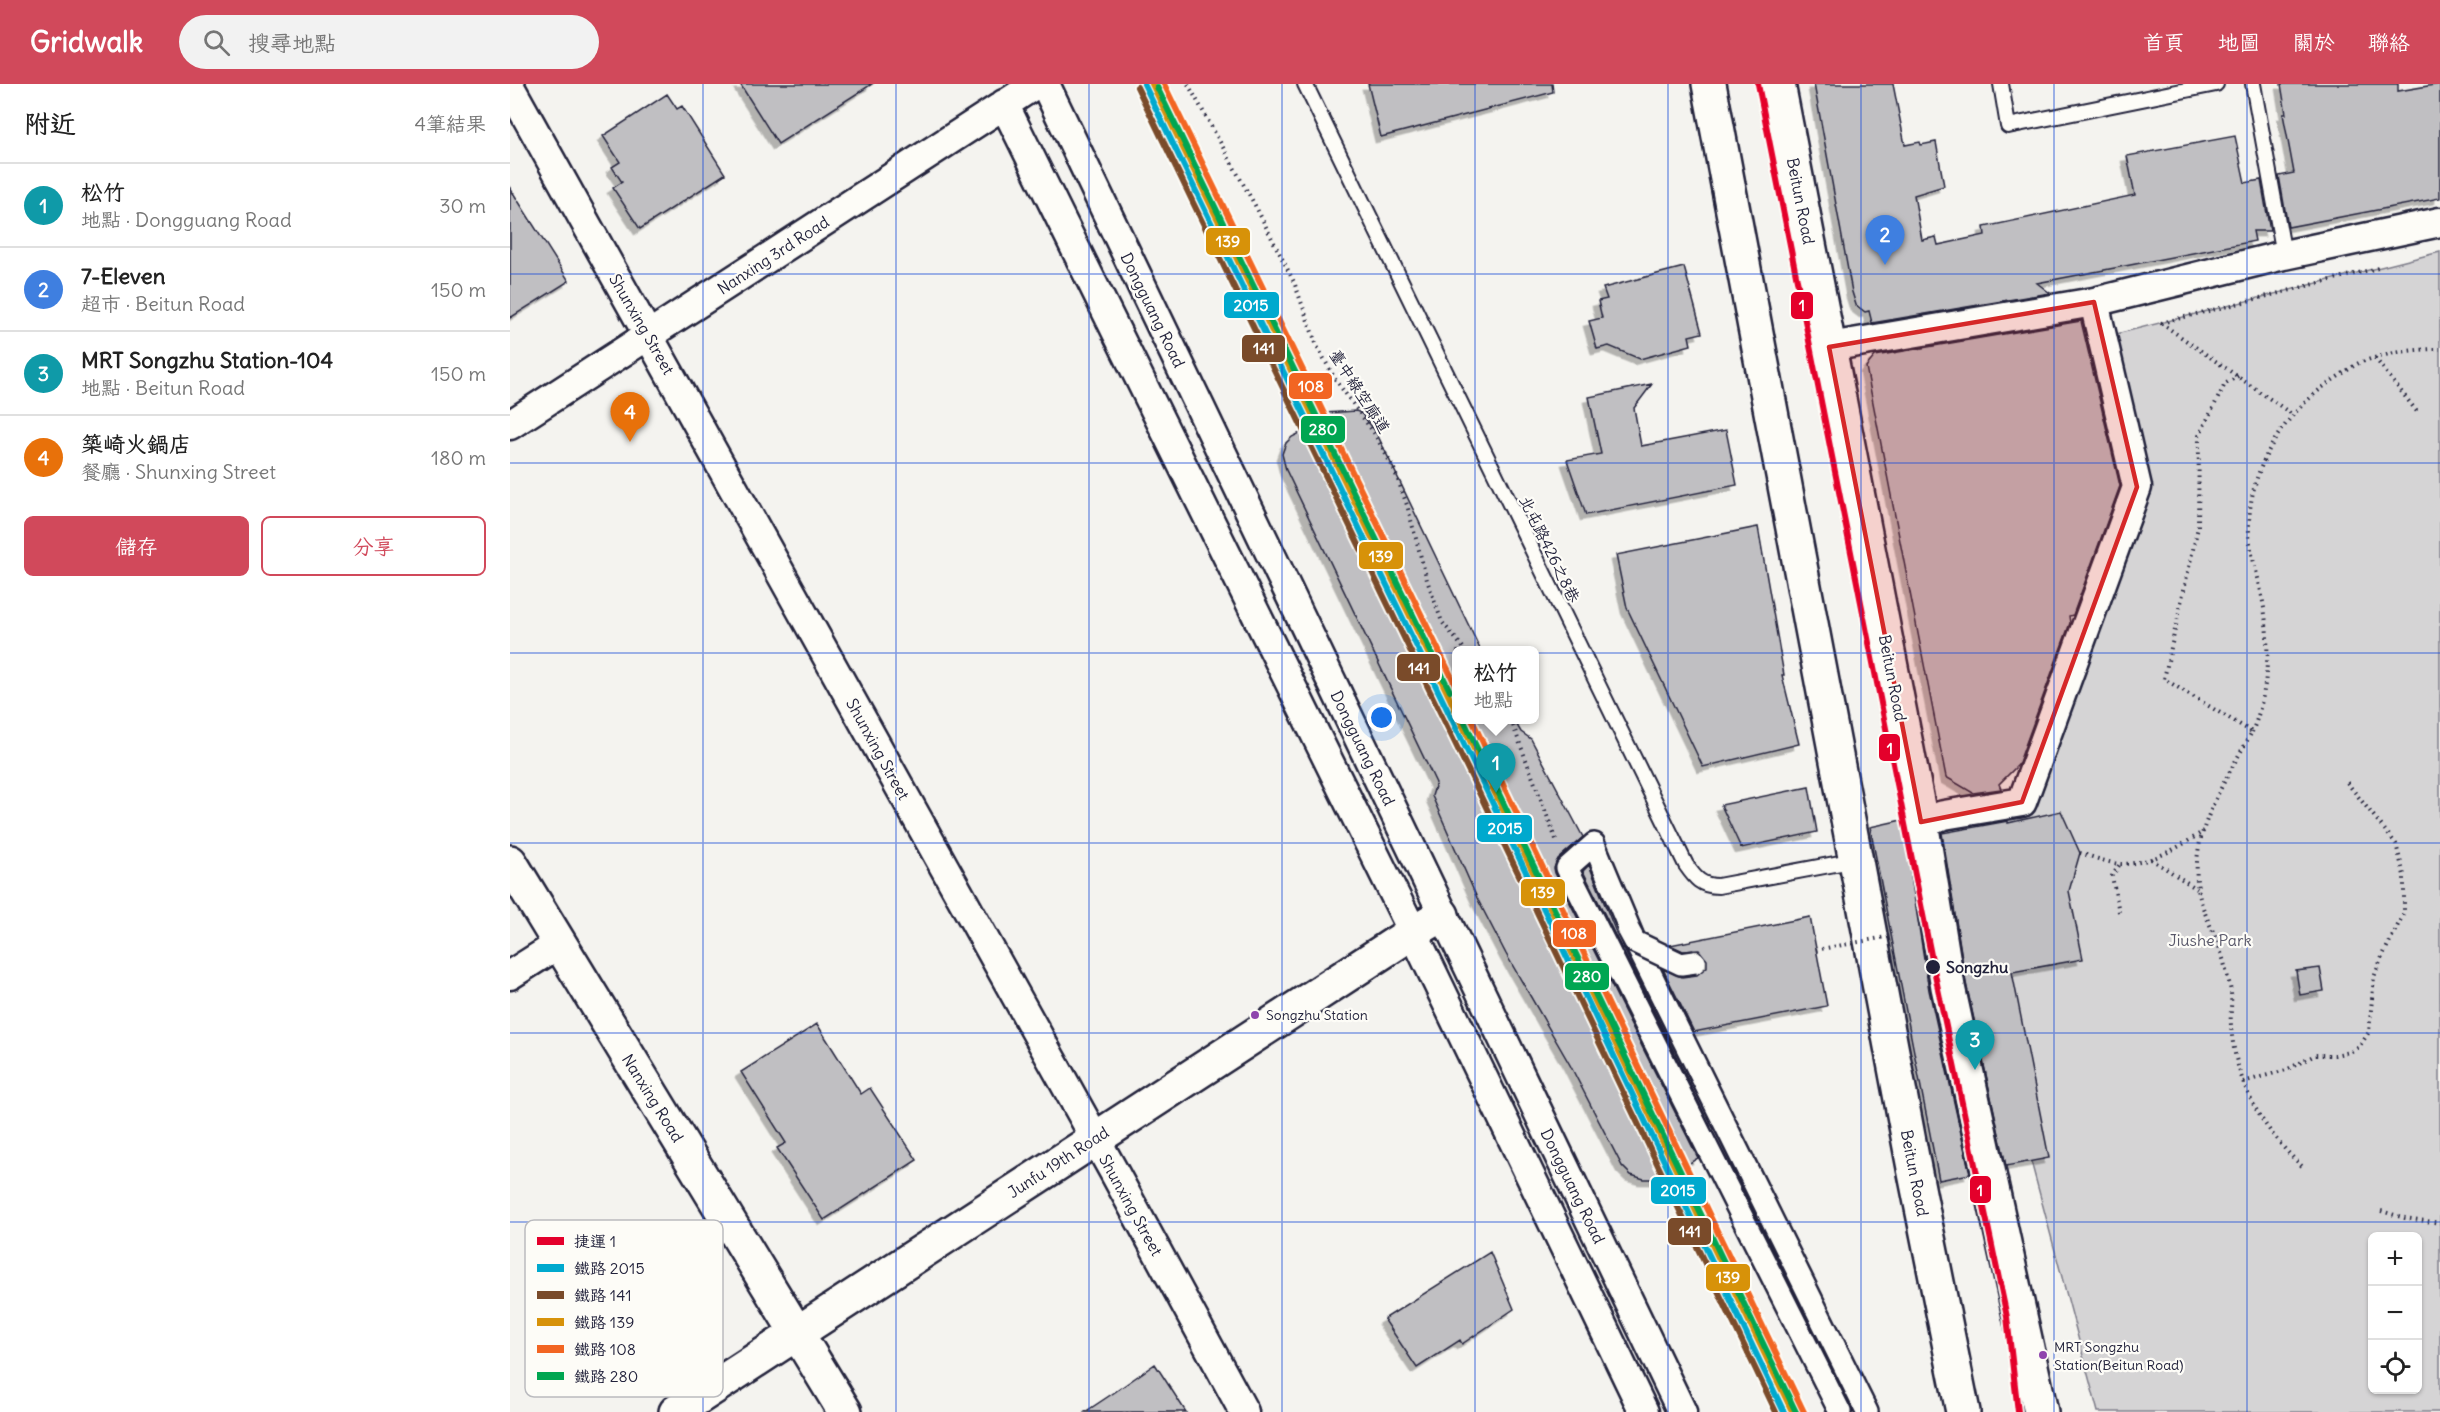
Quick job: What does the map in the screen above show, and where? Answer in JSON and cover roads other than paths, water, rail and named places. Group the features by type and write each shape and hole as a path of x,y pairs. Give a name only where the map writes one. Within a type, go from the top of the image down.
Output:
{"main road":[{"name":"Beitun Road","path":"1709,84 1914,1168 1963,1412"},
{"name":"Beitun Road","path":"1778,84 1921,822 1948,987 2041,1412"},
{"name":"Nanxing Road","path":"510,862 845,1412"},
{"name":"Junfu 19th Road","path":"723,1381 1094,1138 1442,915"},
{"name":"Junfu 19th Road","path":"676,1412 699,1397"}],"street":[{"name":"Nanxing 3rd Road","path":"510,425 1036,84"},
{"name":"Dongguang Road","path":"1045,84 1682,1412"},
{"name":"Shunxing Street","path":"510,87 1244,1412"},
{"name":"Dongguang Road","path":"1004,104 1413,932 1644,1412"},
{"path":"1829,347 2094,302 2284,255 2440,222"},
{"path":"1921,822 1944,815 2022,802 2137,487 2094,302"},
{"path":"1840,1412 1566,868 1594,844 1632,935 1867,1412"},
{"path":"1632,935 1681,964 1695,962"},
{"path":"510,975 559,944"}],"lane":[{"name":"北屯路426之8巷","path":"1305,84 1686,865 1697,881 1708,886 1718,886 1857,860"},
{"path":"2001,84 2008,126 2216,84"},
{"path":"2253,84 2284,255"}],"metro line":[{"name":"1","path":"1758,84 1932,960 2007,1317 2018,1412"}],"rail line":[{"name":"2015","path":"1144,84 1452,719"},
{"name":"139","path":"1152,84 1452,703"},
{"name":"108","path":"1164,84 1452,678"},
{"name":"141","path":"1137,87 1776,1412"},
{"name":"280","path":"1157,87 1450,691"},
{"name":"2015","path":"1454,724 1784,1412"},
{"name":"139","path":"1462,724 1791,1409"},
{"name":"280","path":"1465,724 1796,1412"},
{"name":"108","path":"1474,724 1804,1412"}],"place":[{"name":"7-Eleven","path":"1885,265"},
{"name":"築崎火鍋店","path":"630,442"},
{"name":"松竹","path":"1496,793"},
{"name":"Songzhu","path":"1933,967"},
{"name":"Songzhu Station","path":"1255,1015"},
{"name":"MRT Songzhu Station-104","path":"1975,1070"},
{"name":"MRT Songzhu Station(Beitun Road)","path":"2043,1355"}],"park label":[{"name":"Jiushe Park","path":"2210,940"}]}
